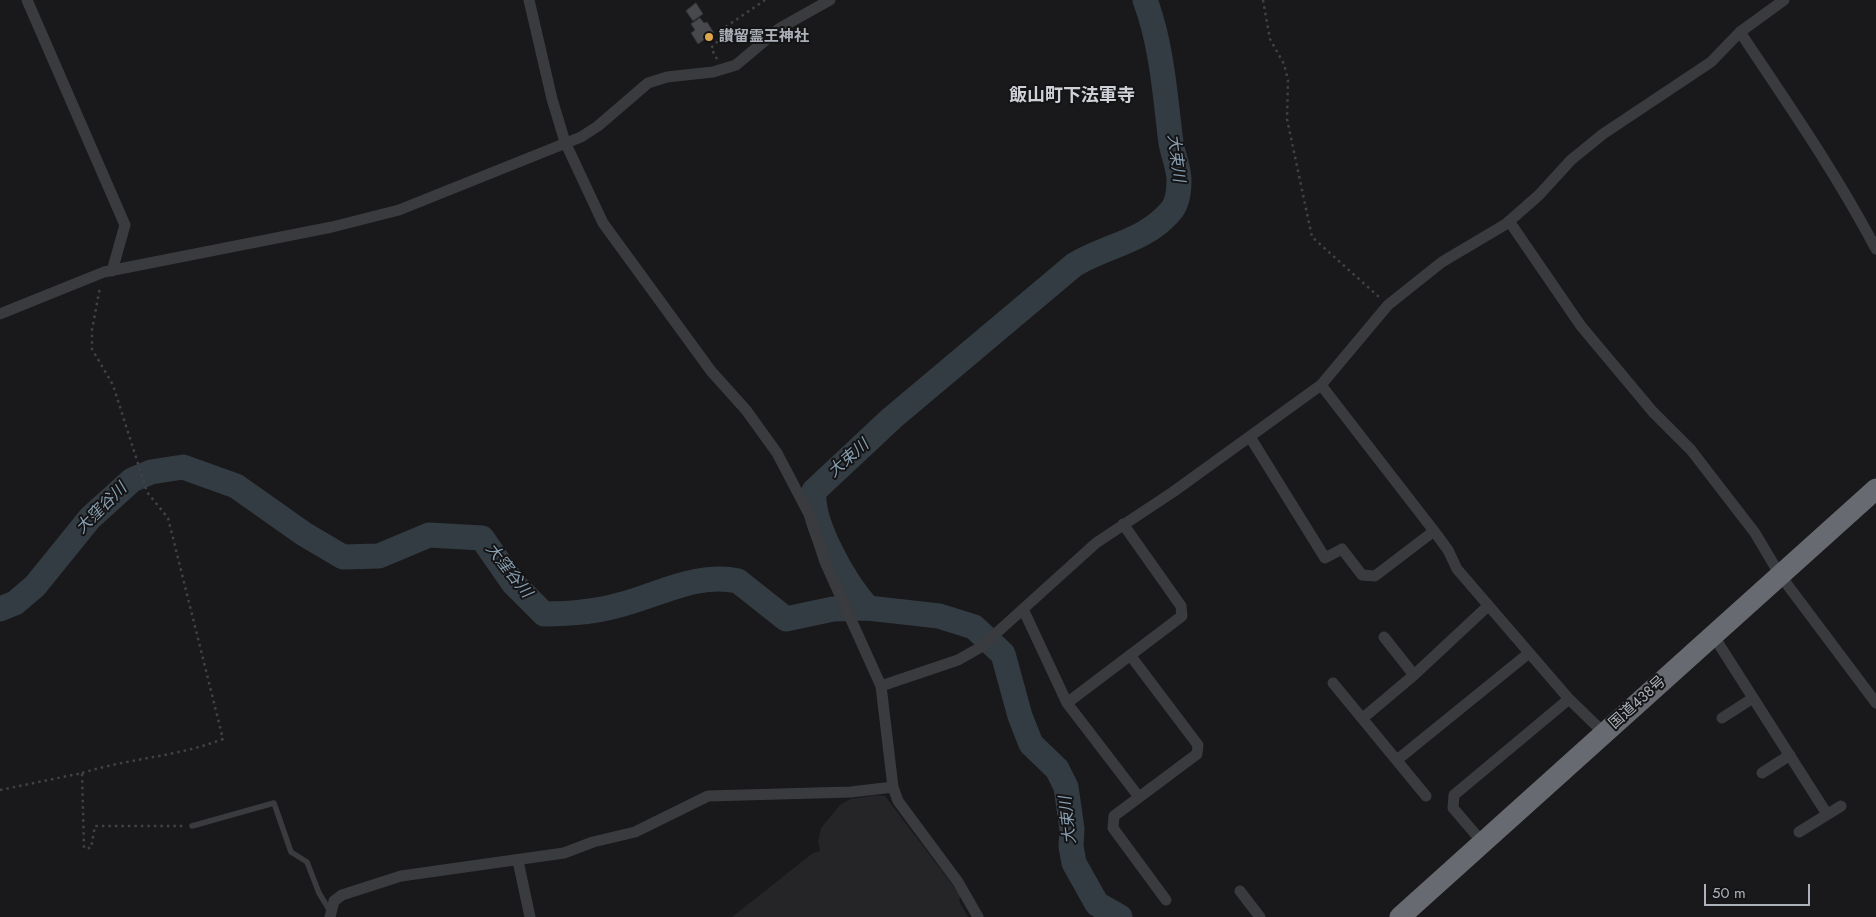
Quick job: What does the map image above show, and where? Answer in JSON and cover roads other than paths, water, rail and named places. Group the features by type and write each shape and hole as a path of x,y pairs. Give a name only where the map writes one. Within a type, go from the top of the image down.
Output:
{"highway":[{"name":"国道438号","path":"1400,917 1876,489"}],"street":[{"path":"27,0 125,225 108,272"},
{"path":"529,0 552,99 565,142 603,223 691,345 746,410 777,453 810,516 825,562 881,686 893,787 898,800 958,882 978,917"},
{"path":"0,314 108,272 313,231 399,210 581,137 598,126 648,83 667,77 713,72 736,65 780,28 830,0"},
{"path":"881,686 958,660 981,647 1096,542 1173,492 1321,385 1388,304 1442,262 1509,221 1539,195 1571,160 1604,134 1710,62 1740,32 1784,0"},
{"path":"1740,32 1827,162 1876,249"},
{"path":"1509,221 1581,326 1652,412 1691,450 1755,533 1780,575 1876,703"},
{"path":"1321,385 1434,531 1448,550 1457,569 1569,699 1604,734"},
{"path":"1250,437 1325,558 1342,549 1362,576 1375,576 1434,531"},
{"path":"1067,703 1182,616 1181,606 1123,524"},
{"path":"1362,718 1414,675 1488,606"},
{"path":"1023,609 1067,703 1139,797"},
{"path":"1713,635 1827,814"},
{"path":"1384,637 1414,675"},
{"path":"1398,760 1529,653"},
{"path":"1130,655 1198,745 1197,754 1114,816 1113,828 1166,900"},
{"path":"1332,682 1426,796"},
{"path":"1722,718 1753,698"},
{"path":"1483,843 1453,808 1454,795 1569,699"},
{"path":"1762,774 1790,755"},
{"path":"330,914 334,902 342,895 401,876 564,853 593,842 636,832 708,796 851,792 893,787"},
{"path":"1799,832 1840,806"},
{"path":"518,860 530,917"},
{"path":"1240,891 1260,917"}],"lane":[{"path":"192,826 274,803 291,852 306,862 330,914"}],"waterway":[{"name":"大束川","path":"868,608 840,569 824,536 818,520 814,491 892,418 1074,265 1149,230 1160,222 1175,205 1179,175 1171,143 1159,52 1145,0"},
{"name":"大窪谷川","path":"0,609 15,603 35,586 90,518 132,480 151,472 183,467 236,486 304,534 343,557 379,556 429,535 482,538 514,584 544,614 594,611 623,604 680,585 709,579 723,579 738,581 786,619 833,609 868,608 939,616 974,627 1003,654 1020,716 1031,744 1057,769 1066,787 1072,829 1071,846 1074,863 1097,904 1120,917"}],"place":[{"name":"讃留霊王神社","path":"709,37"}],"district":[{"name":"飯山町下法軍寺","path":"1072,97"}]}
